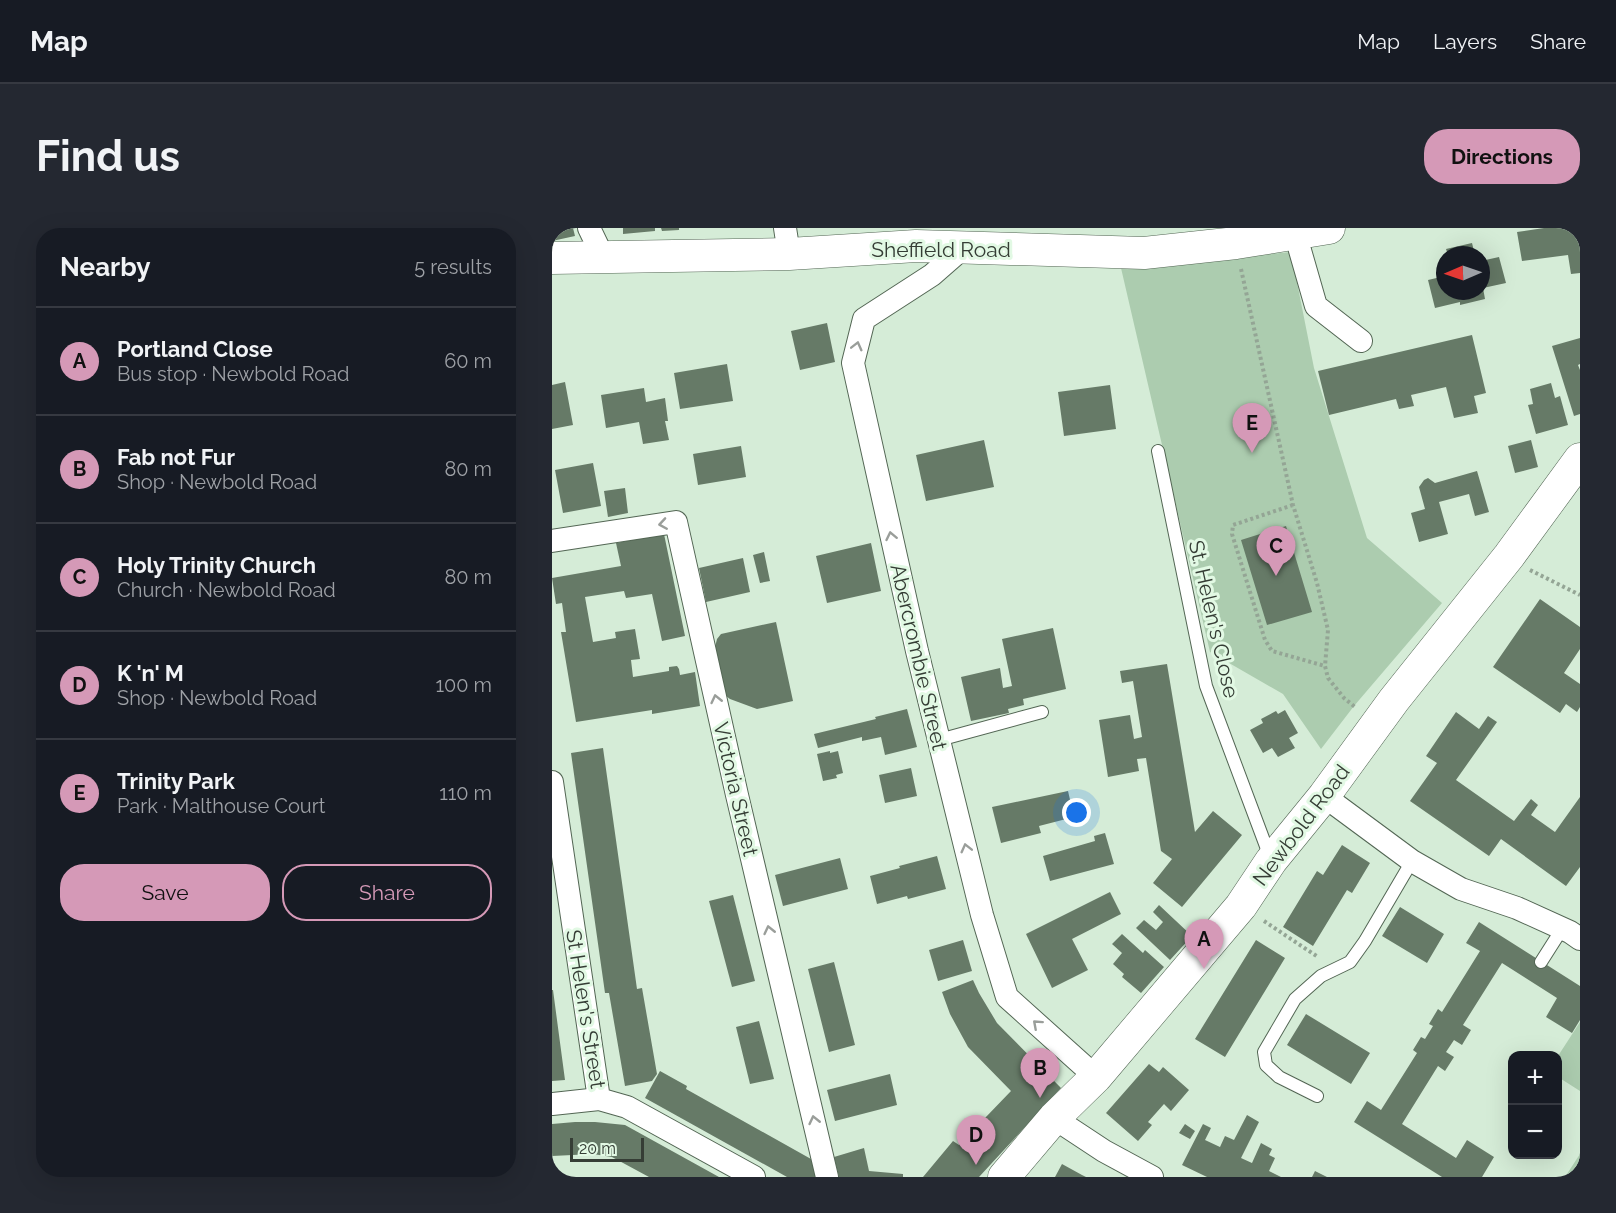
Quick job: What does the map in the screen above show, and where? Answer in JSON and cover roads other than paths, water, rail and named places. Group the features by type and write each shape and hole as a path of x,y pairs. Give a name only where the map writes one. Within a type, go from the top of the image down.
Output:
{"main road":[{"name":"Sheffield Road","path":"552,258 603,257 787,241 916,242 964,247 1144,253 1236,243 1329,228"},
{"name":"Newbold Road","path":"1004,1177 1054,1118 1096,1077 1241,906 1271,861 1324,796 1394,700 1509,556 1580,459"}],"street":[{"path":"589,228 603,257"},
{"path":"1295,233 1316,306 1361,341"},
{"name":"Abercrombie Street","path":"964,247 932,275 864,319 853,363 916,651 982,915 1007,997 1096,1077"},
{"name":"Victoria Street","path":"552,541 676,522 737,795 827,1177"},
{"name":"St Helen's Street","path":"552,783 599,1099 627,1107 754,1177"},
{"path":"1324,796 1412,861 1461,889 1573,930"},
{"path":"552,1104 599,1099"},
{"path":"1054,1118 1104,1151 1152,1177"}],"lane":[{"name":"St. Helen's Close","path":"1158,451 1206,686 1271,861"},
{"path":"939,740 1042,712"},
{"path":"1317,1096 1279,1077 1266,1065 1264,1052 1295,999 1321,976 1350,962 1412,861"},
{"path":"1542,962 1573,930"}],"place":[{"name":"Trinity Park","path":"1252,453"},
{"name":"Holy Trinity Church","path":"1276,576"},
{"name":"Portland Close","path":"1204,969"},
{"name":"Fab not Fur","path":"1040,1098"},
{"name":"K 'n' M","path":"976,1165"}]}
